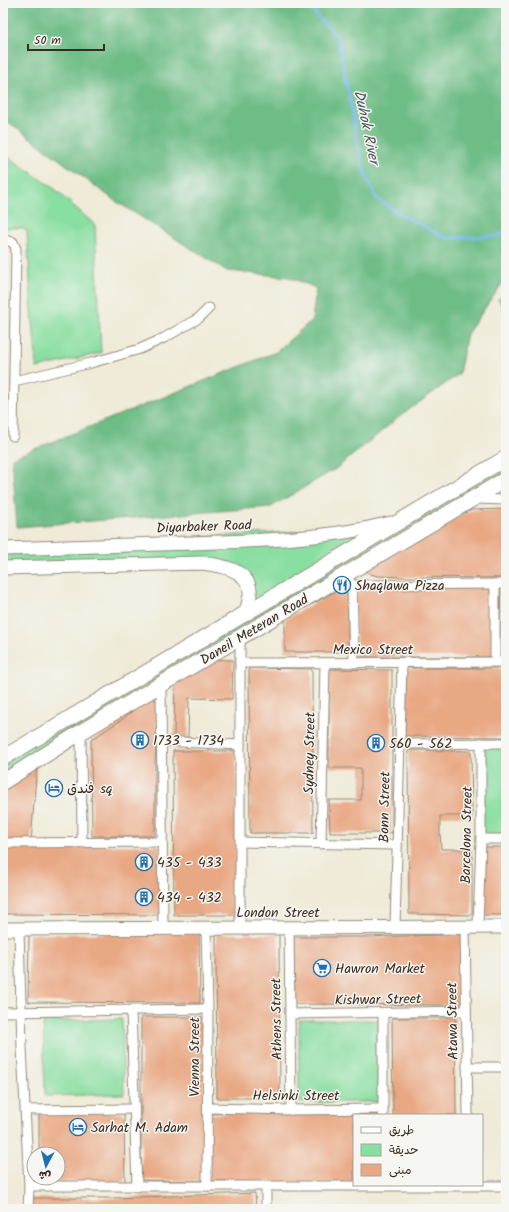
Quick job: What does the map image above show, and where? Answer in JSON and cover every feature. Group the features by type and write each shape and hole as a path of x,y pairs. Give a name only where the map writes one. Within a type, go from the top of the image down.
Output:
{"main road":[{"name":"Daneil Meteran Road","path":"3,758 405,520 506,458"},
{"name":"Daneil Meteran Road","path":"3,782 81,732 161,685 240,639 348,580 472,499 506,479"},
{"name":"Diyarbaker Road","path":"3,549 301,538 350,532 405,520"},
{"path":"3,568 216,565 228,568 238,573 246,580 250,591 245,615"},
{"name":"London Street","path":"3,929 506,927"}],"street":[{"path":"3,240 13,242 16,249 12,436"},
{"path":"14,381 140,349 164,338 199,318 209,308"},
{"path":"472,499 506,500"},
{"path":"354,663 348,580 506,584"},
{"path":"495,584 495,662"},
{"path":"240,639 240,928"},
{"name":"Mexico Street","path":"240,663 506,662"},
{"name":"Sydney Street","path":"321,844 325,663"},
{"name":"Bonn Street","path":"395,927 402,663"},
{"path":"161,685 164,928"},
{"path":"81,732 82,843"},
{"path":"161,741 240,745"},
{"name":"Barcelona Street","path":"471,927 481,839 482,743"},
{"path":"400,744 506,743"},
{"path":"481,839 506,839"},
{"path":"3,843 162,842"},
{"path":"240,842 397,845"},
{"name":"Atawa Street","path":"468,1114 466,1011 471,927"},
{"name":"Athens Street","path":"289,928 291,1110"},
{"path":"19,929 26,1146"},
{"name":"Vienna Street","path":"206,929 208,1009 207,1186"},
{"path":"3,1012 208,1009"},
{"path":"131,1010 137,1187"},
{"name":"Kishwar Street","path":"290,1014 466,1011"},
{"path":"383,1013 383,1112"},
{"path":"467,1067 506,1067"},
{"name":"Helsinki Street","path":"208,1108 383,1112"},
{"path":"24,1110 134,1109"},
{"path":"28,1209 29,1186 506,1186"},
{"path":"266,1187 266,1209"}],"green space":[{"path":"3,3 506,3 506,278 467,334 459,374 399,417 337,468 271,507 17,527 12,458 276,352 312,320 316,288 289,277 227,271 114,200 3,118"},
{"path":"3,153 56,190 95,225 101,353 37,368 27,231 22,228 3,228"},
{"path":"506,295 506,313 498,299"},
{"path":"506,460 506,478 3,779 3,760"},
{"path":"375,527 245,615 250,591 228,568 3,568 3,549"},
{"path":"481,743 506,743 506,839 481,839"},
{"path":"122,1019 124,1094 45,1096 43,1021"},
{"path":"299,1020 379,1020 379,1102 299,1102"}],"building":[{"path":"506,509 506,578 377,576 366,571 437,524 472,510"},
{"path":"492,586 493,657 356,657 355,588"},
{"path":"501,588 506,588 506,656 499,656"},
{"path":"340,589 347,594 348,652 285,652 285,619"},
{"path":"204,659 233,660 232,699 189,698 188,737 174,737 175,678"},
{"path":"249,668 312,669 313,833 250,833"},
{"path":"404,668 506,668 506,737 403,736"},
{"path":"329,669 392,670 392,833 330,833 329,800 361,800 361,768 329,768"},
{"path":"153,698 157,702 155,836 92,836 91,740 124,718 147,699"},
{"path":"408,750 471,751 472,816 440,816 440,832 441,849 472,849 472,915 409,914"},
{"path":"173,751 236,751 237,915 174,915"},
{"path":"37,762 31,843 3,843 3,783"},
{"path":"160,845 161,915 3,914 3,846"},
{"path":"484,847 506,847 506,915 483,915"},
{"path":"199,933 200,1003 28,1002 29,934"},
{"path":"216,934 279,934 280,1098 217,1098"},
{"path":"463,935 463,1005 292,1004 293,937"},
{"path":"141,1017 204,1017 204,1181 141,1180"},
{"path":"392,1018 455,1018 456,1114 393,1114"},
{"path":"380,1111 380,1114 353,1114 353,1183 209,1181 210,1114"},
{"path":"124,1113 125,1182 66,1181 66,1146 39,1146 39,1114"},
{"path":"255,1193 256,1209 31,1209 31,1198 112,1198"}],"waterway":[{"name":"Duhok River","path":"305,3 338,38 362,167 377,199 405,217 446,238 497,236 506,232"}],"place":[{"name":"Shaqlawa Pizza","path":"342,585"},
{"name":"1733 - 1734","path":"140,740"},
{"name":"560 - 562","path":"376,743"},
{"name":"فندق sq","path":"54,788"},
{"name":"435 - 433","path":"144,862"},
{"name":"434 - 432","path":"144,897"},
{"name":"Hawron Market","path":"322,968"},
{"name":"Sarhat M. Adam","path":"78,1127"}]}
